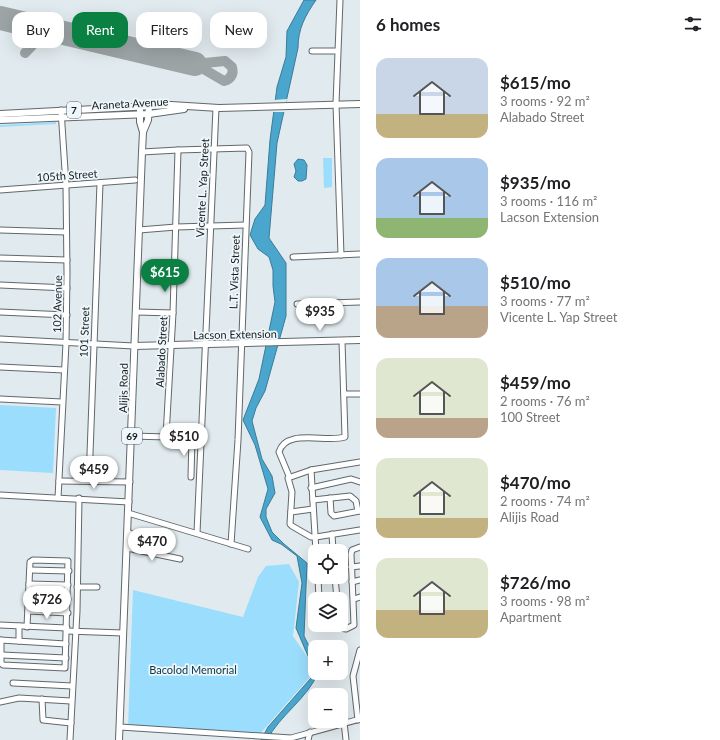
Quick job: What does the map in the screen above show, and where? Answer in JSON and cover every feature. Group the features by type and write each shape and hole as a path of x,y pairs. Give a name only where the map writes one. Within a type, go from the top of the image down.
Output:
{"main road":[{"name":"Araneta Avenue","path":"0,114 171,105 189,108 216,108 360,104"},
{"name":"Alijis Road","path":"119,740 143,132 140,106"},
{"name":"Alijis Road","path":"143,132 148,123 149,106"},
{"name":"Araneta Avenue","path":"0,120 149,114 171,112 189,108"},
{"name":"Lacson Extension","path":"134,346 360,340"}],"street":[{"path":"340,0 336,104 341,256"},
{"path":"312,51 337,51"},
{"name":"Vicente L. Yap Street","path":"197,533 216,108"},
{"name":"102 Avenue","path":"58,498 67,316 66,185 61,110"},
{"name":"L.T. Vista Street","path":"213,149 247,148 248,150 236,488 231,544"},
{"path":"142,152 213,149"},
{"name":"Alabado Street","path":"166,436 173,313 178,150"},
{"name":"105th Street","path":"0,190 135,180"},
{"name":"101 Street","path":"89,482 100,183"},
{"path":"139,230 176,227 245,226"},
{"path":"0,230 66,232"},
{"path":"293,257 360,254"},
{"path":"0,258 67,260"},
{"path":"0,285 67,288"},
{"path":"297,304 360,302"},
{"path":"0,312 67,316"},
{"path":"137,312 173,313"},
{"path":"0,339 134,346"},
{"path":"342,341 345,437 291,438 282,445 279,452 289,476 292,492 292,512 290,524 292,526 311,537 360,530"},
{"path":"0,367 64,370"},
{"path":"344,394 360,394"},
{"path":"0,399 62,402"},
{"path":"132,436 202,438"},
{"path":"191,477 192,437"},
{"path":"289,476 311,470 360,462"},
{"path":"311,470 311,488 316,544"},
{"path":"311,488 351,479 360,482"},
{"path":"59,481 130,482"},
{"path":"0,495 79,498 129,502"},
{"path":"313,500 330,498 347,496 352,498 357,503 359,511 334,516 331,513 330,498"},
{"path":"70,740 77,586 79,498"},
{"path":"292,512 313,509"},
{"path":"128,513 248,549"},
{"path":"127,532 165,545"},
{"path":"332,534 333,544"},
{"path":"348,627 352,627 358,618 354,598 351,567 352,550 360,547"},
{"path":"127,548 180,559"},
{"path":"28,626 30,562 33,560 68,561 68,613 65,668 3,665 1,663 1,640 66,644"},
{"path":"351,567 360,566"},
{"path":"30,570 69,571"},
{"path":"352,582 360,580"},
{"path":"29,584 68,585"},
{"path":"77,586 97,587"},
{"path":"29,597 68,599"},
{"path":"354,598 360,597"},
{"path":"28,611 68,613"},
{"path":"0,625 124,633"},
{"path":"19,641 20,626"},
{"path":"348,721 359,719 358,692 353,676 358,664 360,650"},
{"path":"2,655 66,658"},
{"path":"13,683 72,686"},
{"path":"0,702 19,698 71,701"},
{"path":"42,699 43,720 71,723"},
{"path":"120,727 276,738 291,738 324,728"},
{"path":"345,728 346,740"},
{"path":"308,740 310,732"}],"green space":[{"path":"56,122 56,124 0,127 0,125"},
{"path":"323,158 332,158 332,187 324,188"},
{"path":"0,405 56,408 53,473 0,470"},
{"name":"Bacolod Memorial","path":"289,564 299,582 293,636 308,658 308,679 259,735 128,727 133,590 243,617 258,577 266,566"}],"shaded area":[{"path":"304,0 316,0 305,17 299,35 298,48 277,143 269,238 286,263 286,316 265,391 256,408 252,421 262,459 272,476 275,493 266,509 266,517 272,532 307,563 304,636 308,644 308,656 296,628 302,583 297,556 281,544 272,540 260,517 268,489 255,445 243,420 259,379 275,302 273,270 269,257 258,249 250,235 255,219 265,205 270,140 277,87 286,57 287,31"},
{"path":"298,159 304,160 307,165 306,179 302,181 298,181 294,177 296,171 294,164"},
{"path":"309,680 314,680 307,691 272,731 267,740 261,740 268,727"}],"pier":[{"path":"287,99 285,112 272,112 274,100"}],"taxiway":[{"path":"25,53 30,48"},
{"path":"225,61 232,67 233,72 230,78 224,81 195,64 225,61"}],"runway":[{"path":"0,18 195,64"}]}
